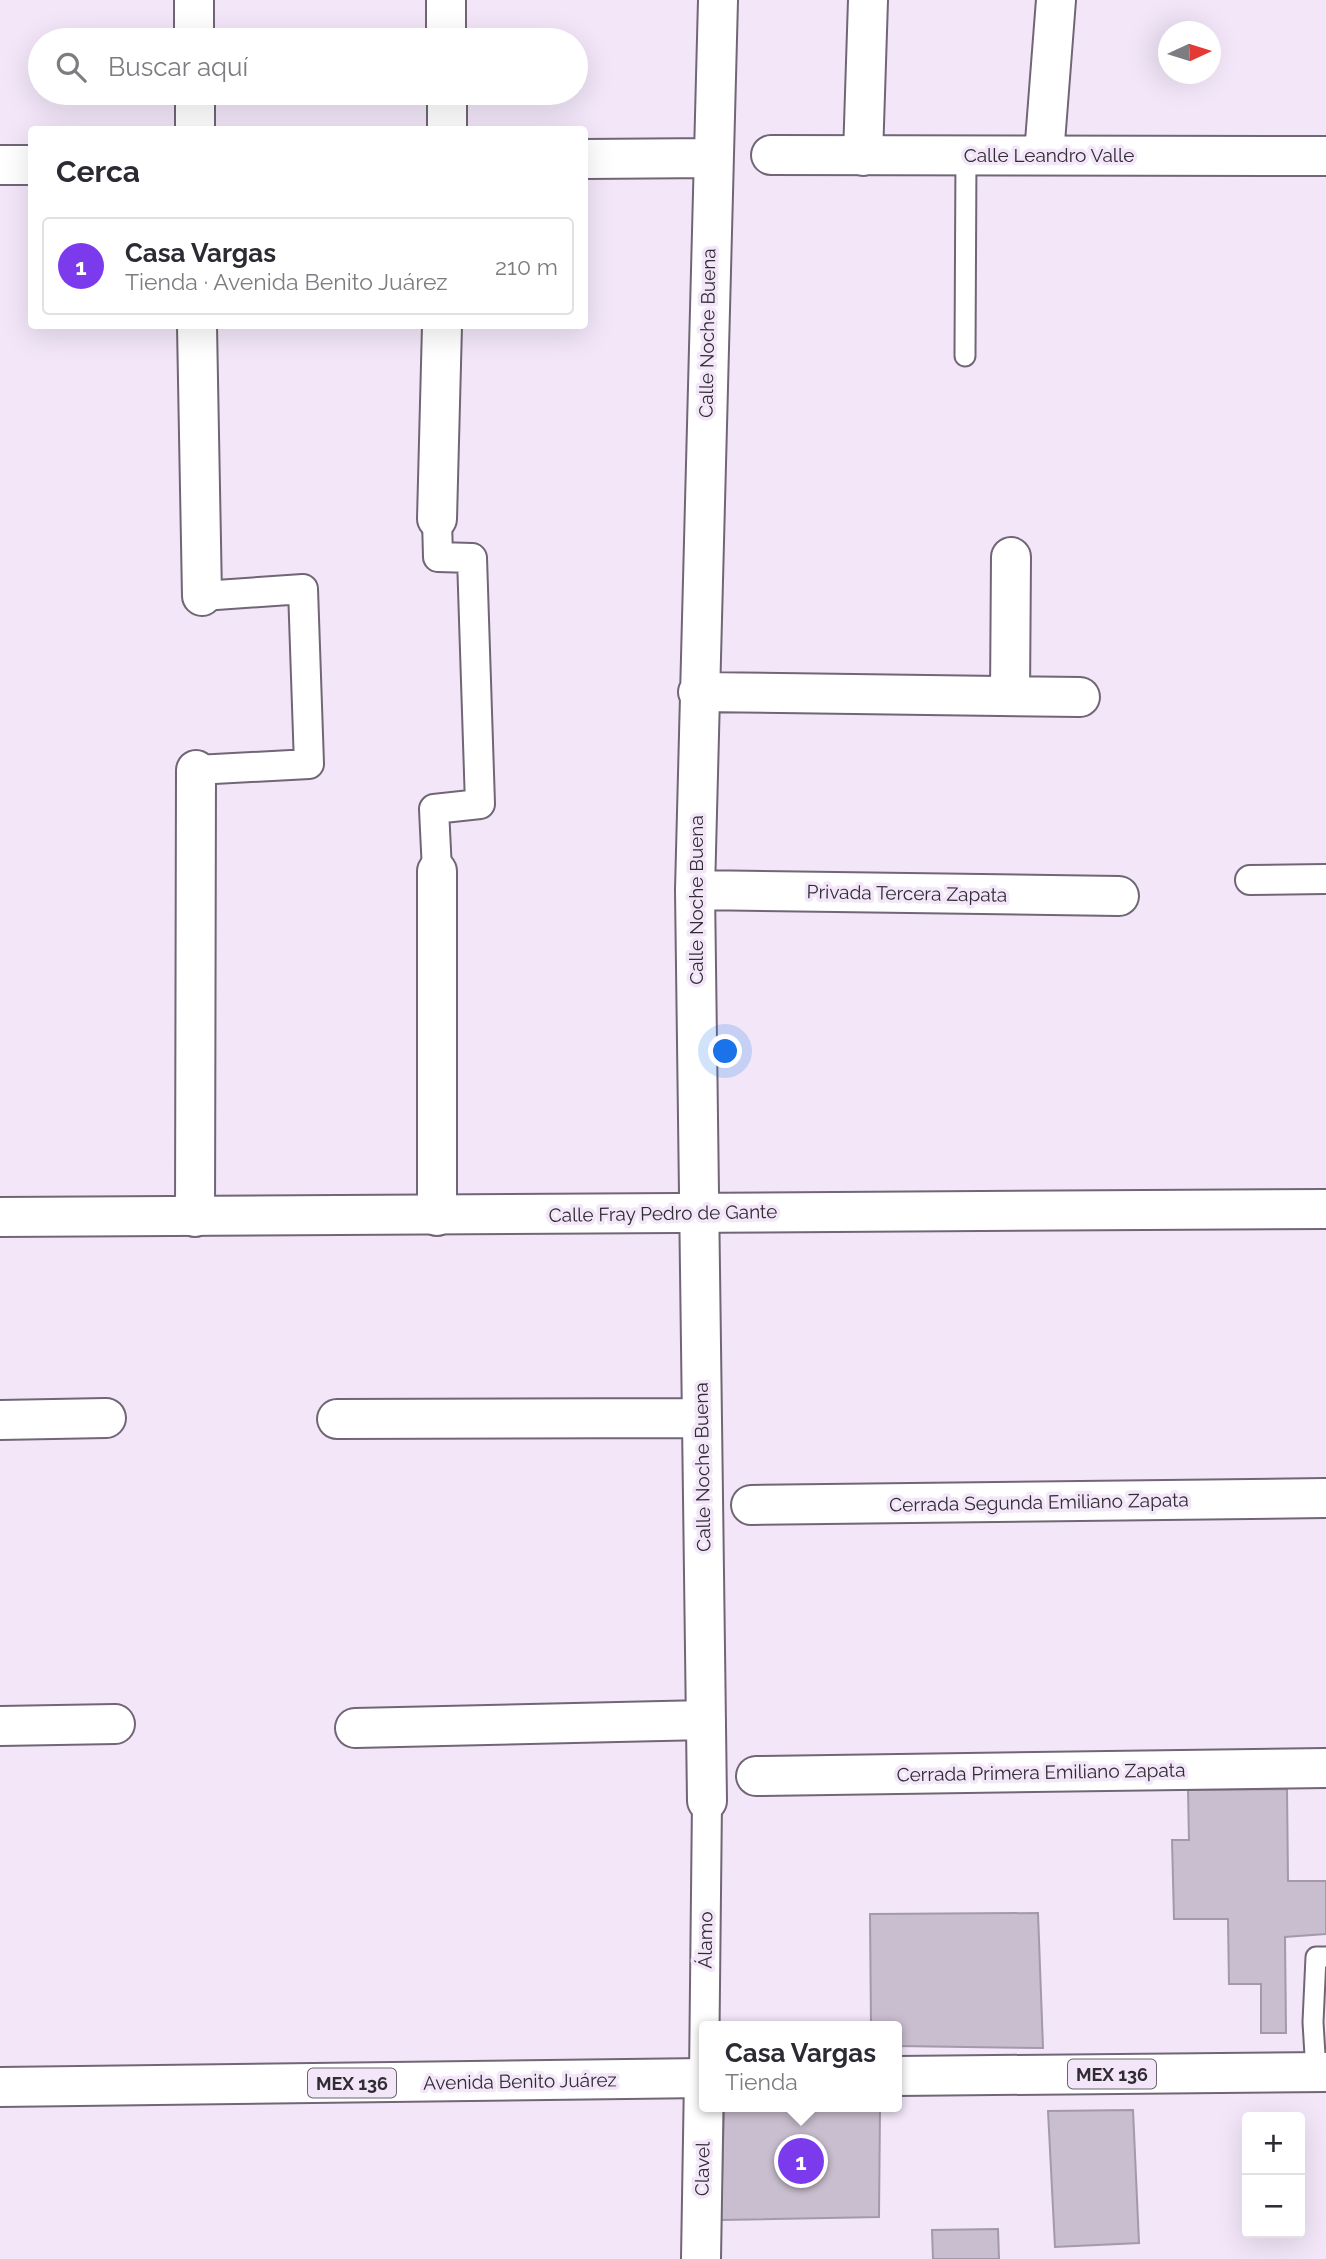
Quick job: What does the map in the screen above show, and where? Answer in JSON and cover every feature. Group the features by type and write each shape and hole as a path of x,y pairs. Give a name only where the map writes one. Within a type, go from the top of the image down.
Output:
{"street":[{"path":"194,0 194,28"},
{"path":"446,0 446,28"},
{"name":"Calle Noche Buena","path":"707,1801 697,1212 695,890 698,692 718,0"},
{"path":"863,156 868,0"},
{"path":"1044,155 1056,0"},
{"path":"195,105 195,126"},
{"path":"447,105 447,126"},
{"name":"Calle Leandro Valle","path":"771,155 1326,156"},
{"path":"588,159 712,158"},
{"path":"0,165 28,165"},
{"path":"195,1217 196,770 309,764 303,589 202,596 197,329"},
{"path":"437,1216 437,871 434,808 480,804 472,558 438,557 442,329"},
{"path":"1010,696 1011,557"},
{"path":"698,692 1080,697"},
{"path":"1250,880 1326,879"},
{"name":"Privada Tercera Zapata","path":"695,890 1119,896"},
{"name":"Calle Fray Pedro de Gante","path":"0,1217 1326,1209"},
{"path":"0,1420 106,1418"},
{"path":"337,1419 701,1418"},
{"name":"Cerrada Segunda Emiliano Zapata","path":"751,1505 1326,1498"},
{"path":"355,1728 706,1720"},
{"path":"0,1726 115,1724"},
{"name":"Cerrada Primera Emiliano Zapata","path":"756,1776 1326,1768"},
{"name":"Álamo","path":"705,2021 707,1801"},
{"name":"MEX 136","path":"902,2076 1321,2072"},
{"name":"Avenida Benito Juárez","path":"0,2087 699,2078"},
{"name":"Clavel","path":"701,2259 703,2112"}],"lane":[{"path":"965,356 966,155"},
{"path":"1321,2072 1313,2022 1316,1957 1326,1957"}],"building":[{"path":"1287,1789 1288,1881 1326,1881 1326,1934 1285,1937 1286,2033 1261,2033 1261,1984 1229,1984 1228,1919 1174,1919 1172,1840 1189,1840 1188,1790"},
{"path":"1038,1913 1043,2048 902,2046 902,2021 871,2021 870,1914"},
{"path":"1133,2110 1139,2243 1055,2247 1048,2111"},
{"path":"724,2112 880,2112 879,2217 721,2220"},
{"path":"998,2229 999,2259 933,2259 932,2230"}],"place":[{"name":"Casa Vargas","path":"801,2161"}]}
